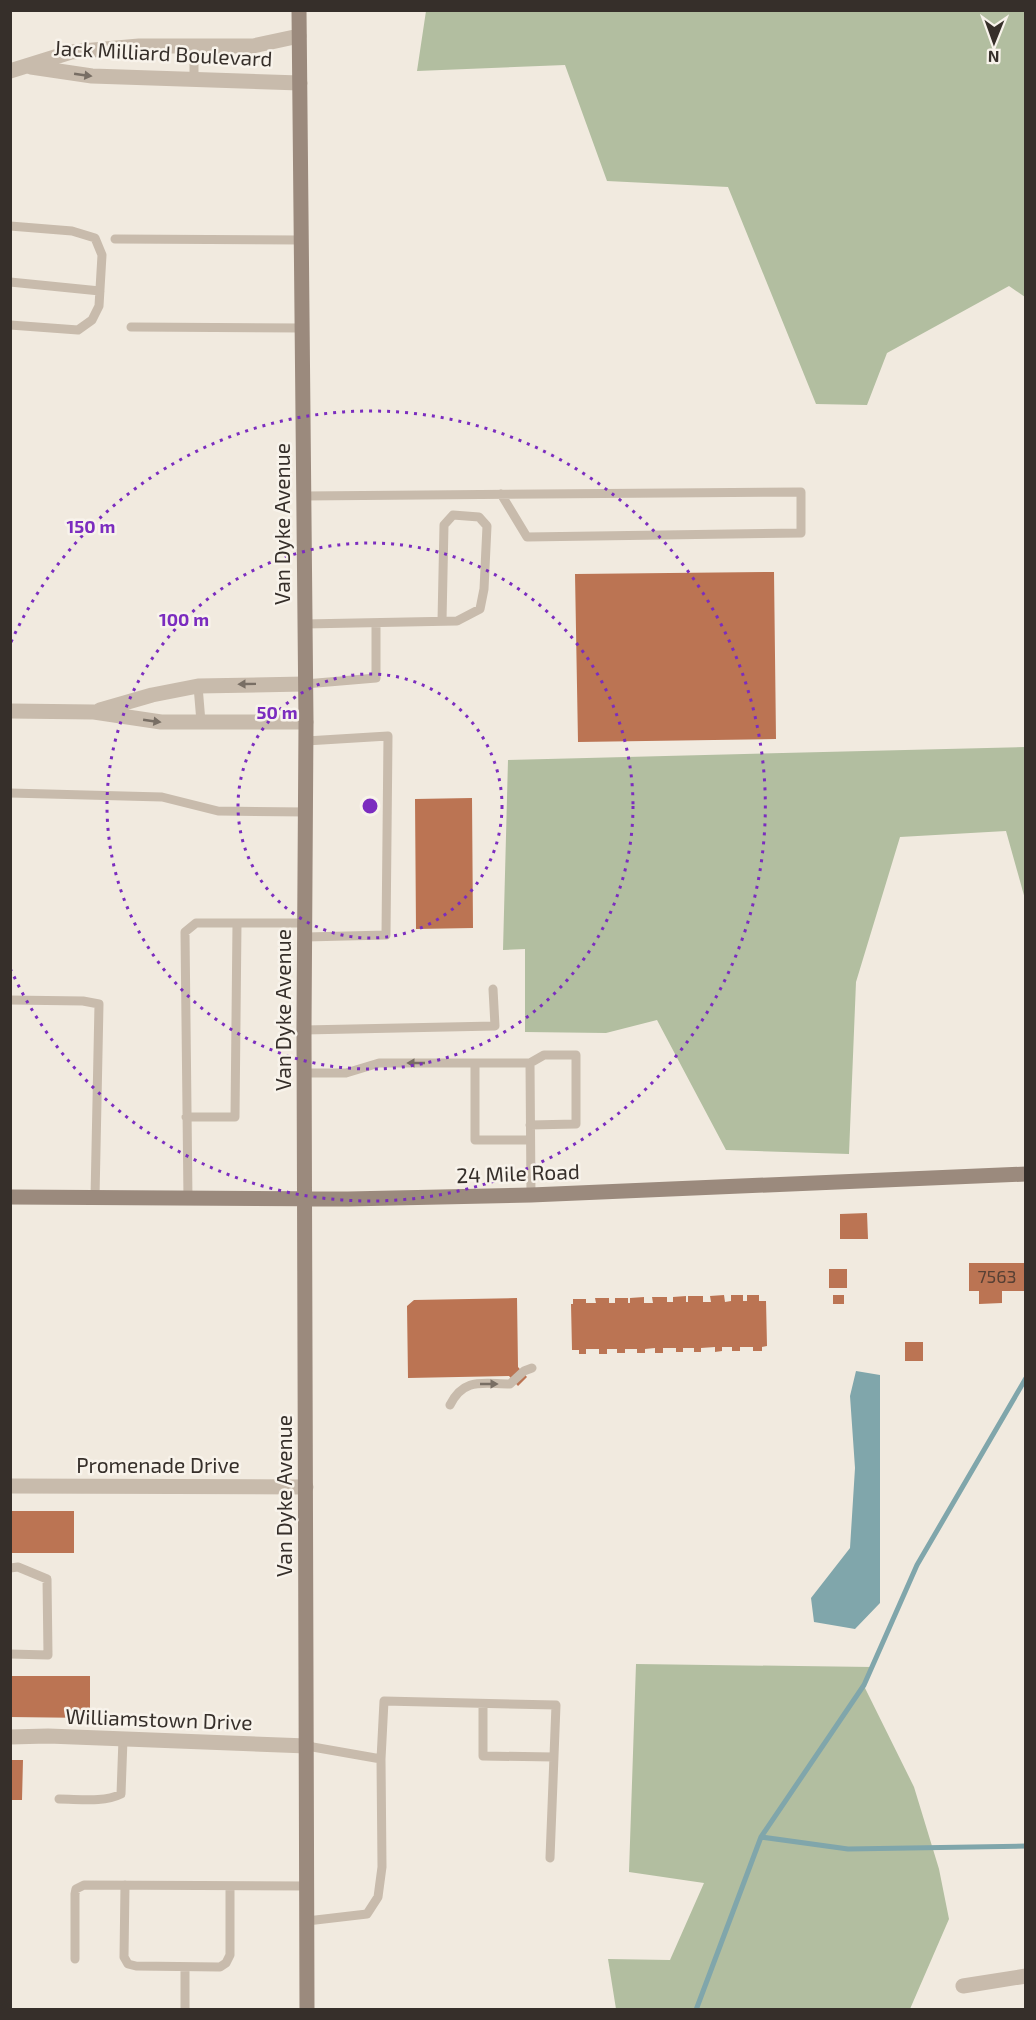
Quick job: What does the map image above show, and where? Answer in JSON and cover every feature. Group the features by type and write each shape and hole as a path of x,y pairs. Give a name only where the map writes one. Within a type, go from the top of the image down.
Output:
{"main road":[{"name":"Van Dyke Avenue","path":"299,10 306,722 304,1030 307,2010"},
{"name":"24 Mile Road","path":"10,1197 306,1200 531,1195 1026,1174"}],"street":[{"name":"Jack Milliard Boulevard","path":"18,69 71,52 139,46 253,46 299,36"},
{"name":"Jack Milliard Boulevard","path":"18,69 92,76 300,83"},
{"path":"94,712 152,695 198,686 305,684"},
{"path":"10,711 94,712 161,722 306,722"},
{"name":"Promenade Drive","path":"10,1486 306,1487"},
{"name":"Williamstown Drive","path":"10,1737 307,1746"},
{"path":"963,1986 1026,1976"}],"lane":[{"path":"194,46 194,79"},
{"path":"10,226 72,231 95,238 102,255 99,306 92,320 78,330 10,326"},
{"path":"115,239 302,240"},
{"path":"10,282 100,291"},
{"path":"131,327 302,328"},
{"path":"304,496 501,494 801,492 801,533 527,537 501,494"},
{"path":"305,624 457,621 480,609 484,589 487,526 479,517 453,515 444,525 442,621"},
{"path":"305,684 376,678 376,622"},
{"path":"198,686 201,722"},
{"path":"188,1199 185,932 196,923 237,923 386,935 388,736 306,741"},
{"path":"10,793 162,797 218,811 306,812"},
{"path":"186,1117 235,1117 237,923"},
{"path":"304,1030 495,1026 494,989"},
{"path":"10,1000 83,1001 99,1004 95,1198"},
{"path":"305,1073 346,1073 378,1063 530,1063 544,1056 576,1055 576,1124 530,1125"},
{"path":"530,1063 531,1195"},
{"path":"475,1064 475,1140 531,1140"},
{"path":"450,1405 460,1390 469,1384 510,1384 524,1371 532,1368"},
{"path":"10,1568 18,1568 47,1579 48,1655 10,1654"},
{"path":"307,1921 367,1914 378,1897 382,1867 381,1759 384,1701 556,1705 550,1858"},
{"path":"483,1704 483,1756 554,1757"},
{"path":"59,1798 96,1799 121,1794 123,1739"},
{"path":"307,1746 381,1759"},
{"path":"75,1959 76,1889 84,1885 307,1886"},
{"path":"125,1885 124,1957 128,1964 185,1967 220,1967 226,1963 230,1955 230,1886"},
{"path":"185,1967 185,2010"}],"green space":[{"path":"426,11 1025,11 1025,297 1009,286 887,353 867,405 816,404 728,187 607,181 565,65 417,71"},
{"path":"1025,747 1025,899 1006,831 900,837 856,982 849,1154 726,1150 657,1020 606,1033 525,1032 525,949 503,950 508,760"},
{"path":"636,1664 872,1667 864,1686 914,1787 939,1869 949,1919 910,2009 616,2009 608,1959 670,1960 704,1883 629,1872"}],"water":[{"path":"856,1371 880,1375 880,1603 855,1629 814,1622 811,1598 850,1548 855,1468 850,1396"}],"building":[{"path":"774,572 776,739 578,742 575,574"},
{"path":"472,798 473,928 416,929 415,799"},
{"path":"867,1213 868,1239 840,1239 840,1214"},
{"path":"969,1263 1026,1263 1026,1291 1002,1291 1002,1303 979,1304 979,1291 969,1291"},
{"path":"829,1269 847,1269 847,1288 829,1288"},
{"path":"724,1295 725,1302 731,1301 731,1295 743,1295 743,1301 747,1301 747,1295 759,1295 759,1301 766,1301 767,1346 762,1347 762,1351 753,1351 753,1347 740,1347 740,1351 732,1351 732,1347 722,1347 722,1351 715,1352 715,1347 701,1348 701,1352 694,1352 694,1348 683,1348 683,1352 676,1352 676,1348 663,1348 663,1353 655,1353 655,1348 645,1349 645,1353 637,1353 637,1349 625,1349 625,1353 617,1353 617,1349 607,1349 607,1354 599,1354 599,1349 586,1349 586,1354 579,1354 579,1350 572,1350 571,1304 573,1304 573,1299 586,1299 586,1303 596,1303 595,1298 609,1298 609,1303 615,1303 615,1298 628,1298 628,1303 630,1303 630,1298 644,1297 644,1303 653,1303 652,1297 667,1297 667,1302 673,1302 673,1297 686,1296 686,1302 688,1302 688,1296 703,1296 703,1302 711,1302 710,1296"},
{"path":"833,1295 844,1295 844,1304 833,1304"},
{"path":"517,1298 518,1367 527,1377 518,1386 509,1376 408,1378 407,1306 414,1300"},
{"path":"905,1342 923,1342 923,1361 905,1361"},
{"path":"10,1511 74,1511 74,1553 10,1553"},
{"path":"10,1676 90,1676 90,1718 10,1717"},
{"path":"10,1760 23,1760 22,1800 10,1800"}],"waterway":[{"path":"696,2010 761,1837 864,1685 917,1565 1026,1378"},
{"path":"761,1837 848,1849 1026,1846"}]}
